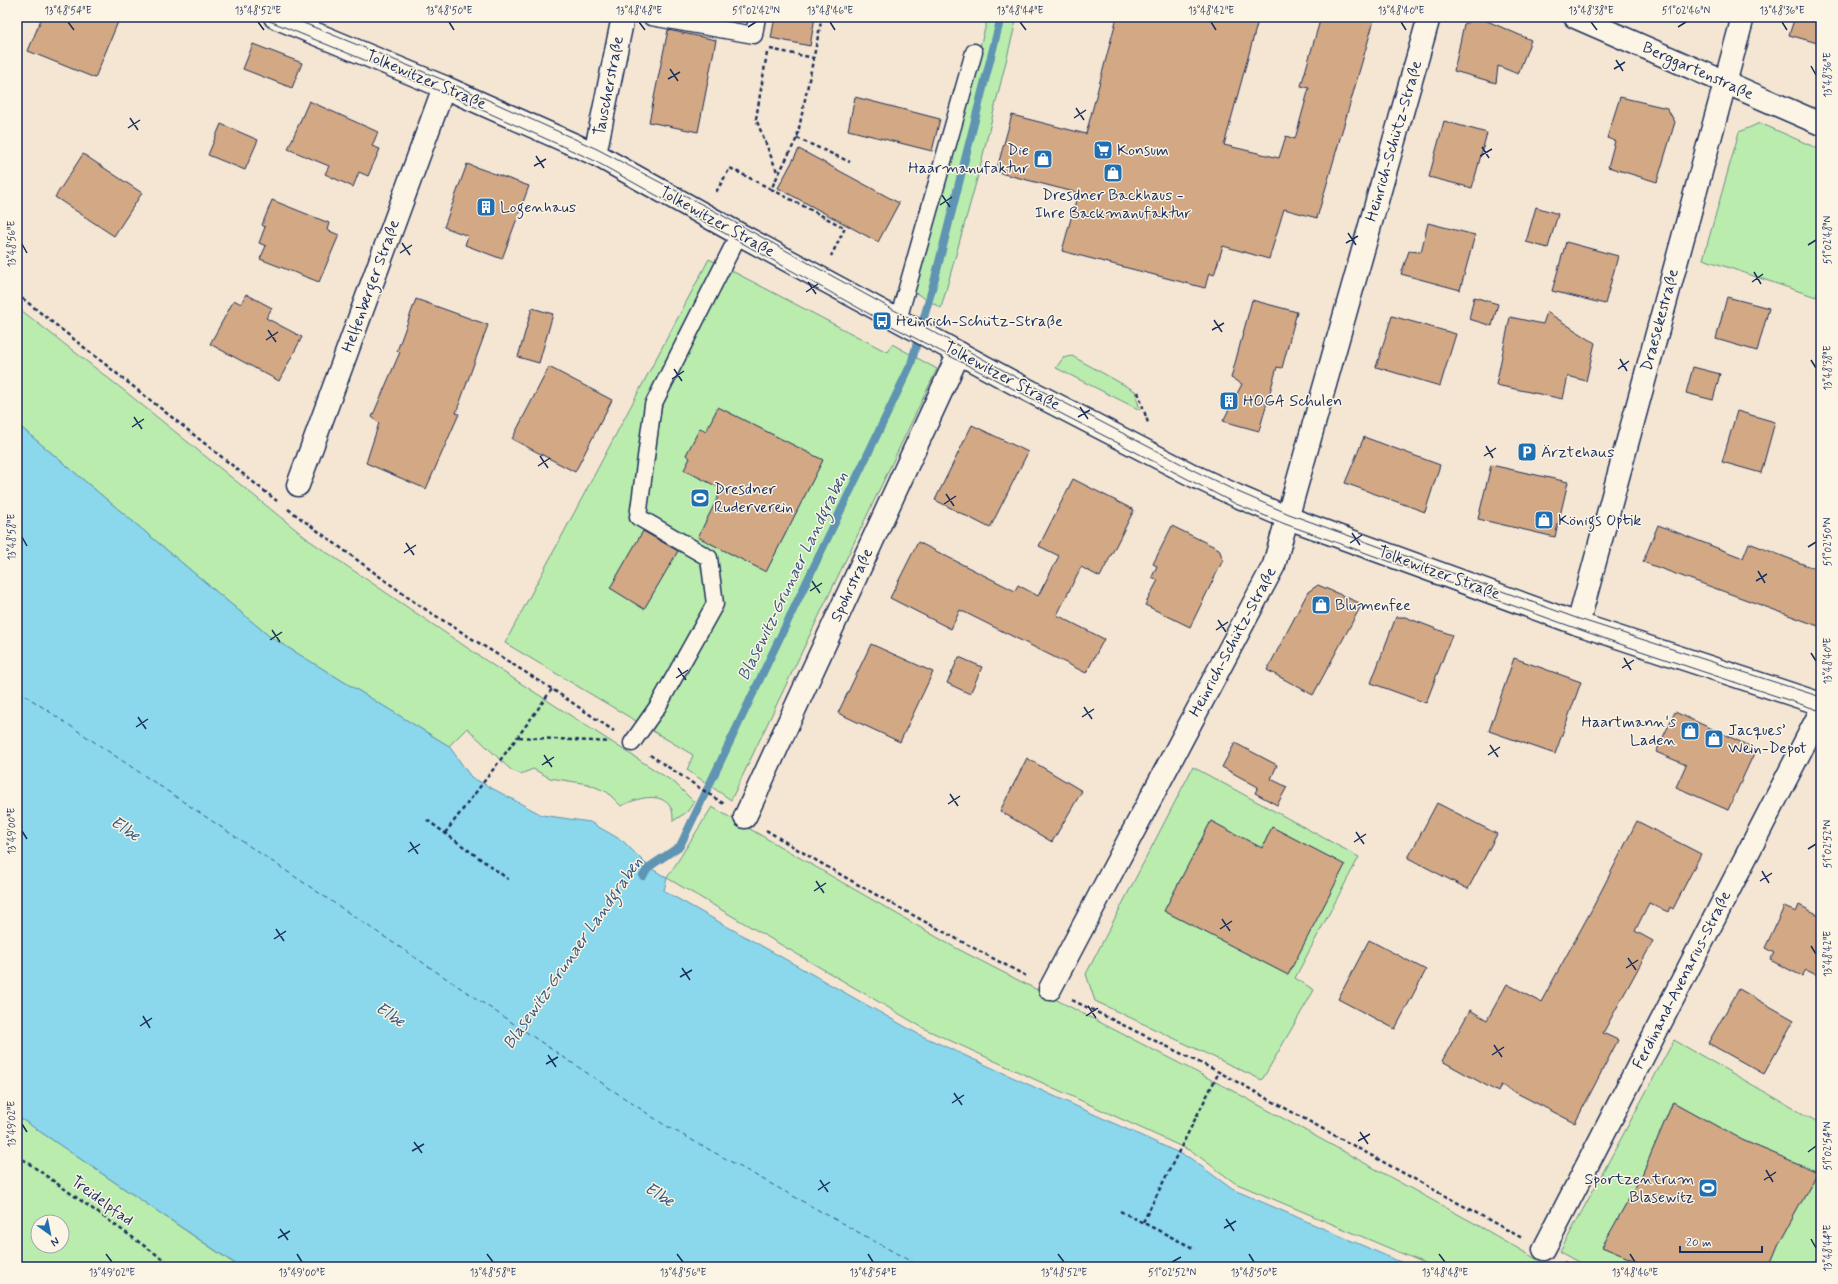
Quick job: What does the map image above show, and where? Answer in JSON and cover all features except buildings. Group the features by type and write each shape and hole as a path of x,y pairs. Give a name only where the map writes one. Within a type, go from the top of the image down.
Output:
{"street":[{"name":"Tolkewitzer Straße","path":"275,17 444,86 595,154 703,215 1083,419 1192,475 1288,518 1578,624 1821,704"},
{"name":"Tauscherstraße","path":"595,154 623,17"},
{"name":"Heinrich-Schütz-Straße","path":"1050,989 1274,565 1429,17"},
{"name":"Berggartenstraße","path":"1575,17 1725,84 1821,124"},
{"name":"Draesekestraße","path":"1578,624 1744,17"},
{"name":"Helfenberger Straße","path":"298,485 444,86"},
{"name":"Spohrstraße","path":"745,817 954,350"},
{"name":"Ferdinand-Avenarius-Straße","path":"1544,1250 1821,711"}],"lane":[{"path":"651,17 754,35 757,17"},
{"path":"899,321 974,52"},
{"path":"632,743 658,706 716,604 709,558 638,517 653,405 739,234"}],"path":[{"path":"771,189 797,138 822,17"},
{"path":"778,175 756,119 768,48 814,58"},
{"path":"797,138 850,162"},
{"path":"703,215 730,168 845,228 820,278"},
{"path":"17,294 279,502"},
{"path":"285,507 417,604 552,689 679,775 817,862 889,903 1050,989 1219,1072 1544,1250 1572,1267"},
{"path":"445,833 519,737 552,689"},
{"path":"519,737 632,743"},
{"path":"427,820 508,879"},
{"path":"1143,1222 1219,1072"},
{"name":"Treidelpfad","path":"17,1155 174,1267"},
{"path":"1120,1211 1194,1249"}],"green space":[{"path":"988,17 1017,17 977,179 941,308 914,292"},
{"path":"1760,123 1821,150 1821,283 1816,297 1703,259 1739,132"},
{"name":"Dresdner Ruderverein","path":"709,259 887,352 892,344 937,369 731,800 687,770 693,755 505,643"},
{"path":"17,307 126,392 310,541 494,666 675,783 694,802 687,812 673,821 673,812 671,808 667,802 661,799 640,799 621,806 607,792 588,784 550,778 533,769 521,774 511,770 467,728 449,746 269,636 17,424"},
{"path":"1072,356 1135,391 1140,410 1056,368 1063,358"},
{"path":"1193,767 1359,857 1295,978 1314,990 1262,1080 1095,1001 1086,974"},
{"path":"712,807 954,947 1233,1091 1474,1223 1550,1267 1434,1267 1235,1183 1193,1152 925,1029 667,878"},
{"name":"Sportzentrum Blasewitz","path":"1674,1040 1821,1124 1821,1267 1587,1267 1560,1252"},
{"path":"17,1116 232,1262 240,1267 17,1267"}],"water":[{"name":"Elbe","path":"17,424 269,636 449,746 471,777 542,815 590,822 623,841 649,867 667,878 664,891 920,1035 1190,1158 1232,1189 1412,1267 240,1267 17,1116"}],"waterway":[{"name":"Blasewitz‐Grunaer Landgraben","path":"643,876 649,867 680,846 911,364 935,278 1001,17"}],"ferry route":[{"path":"17,690 663,1124 921,1267"}],"tram line":[{"path":"260,17 442,92 593,160 882,321 1236,504 1285,524 1620,644 1821,711"},
{"path":"289,17 446,81 597,149 707,207 1021,380 1236,491 1289,514 1579,619 1821,697"}],"place":[{"name":"Konsum","path":"1103,150"},
{"name":"Die Haarmanufaktur","path":"1043,159"},
{"name":"Dresdner Backhaus - Ihre Backmanufaktur","path":"1113,173"},
{"name":"Logenhaus","path":"486,207"},
{"name":"Heinrich-Schütz-Straße","path":"882,321"},
{"name":"HOGA Schulen","path":"1229,401"},
{"name":"Ärztehaus","path":"1527,452"},
{"name":"Dresdner Ruderverein","path":"700,498"},
{"name":"Königs Optik","path":"1544,520"},
{"name":"Blumenfee","path":"1321,605"},
{"name":"Haartmann's Laden","path":"1690,731"},
{"name":"Jacques’ Wein-Depot","path":"1714,739"},
{"name":"Sportzentrum Blasewitz","path":"1708,1188"}]}
